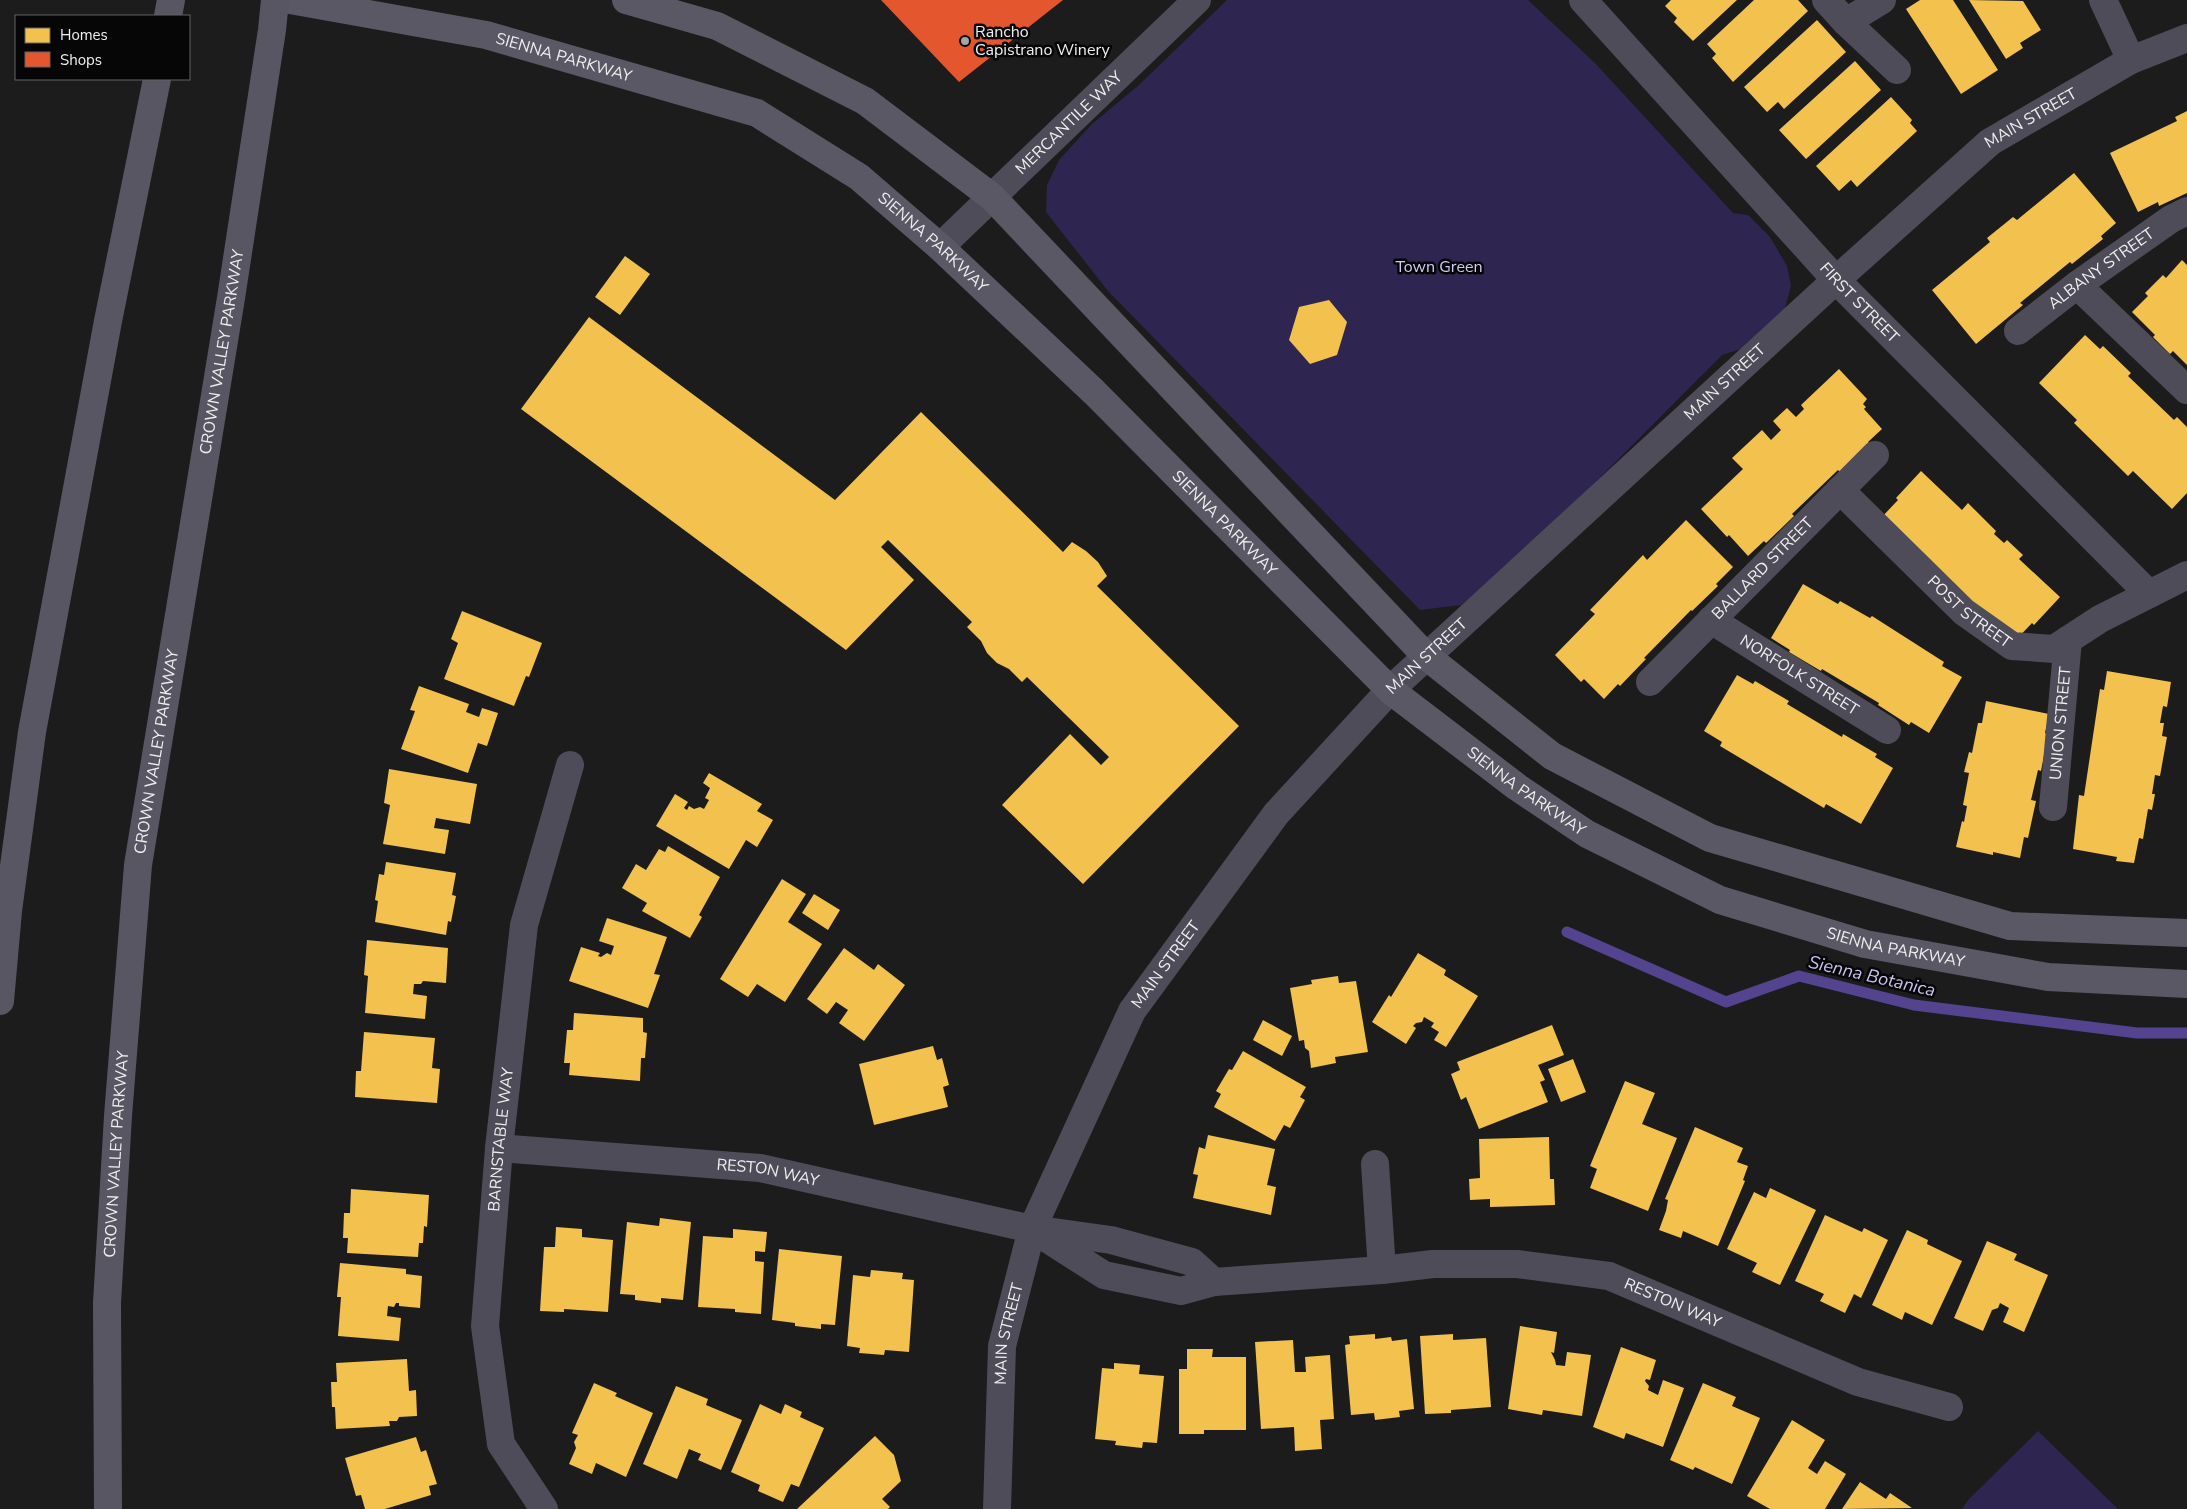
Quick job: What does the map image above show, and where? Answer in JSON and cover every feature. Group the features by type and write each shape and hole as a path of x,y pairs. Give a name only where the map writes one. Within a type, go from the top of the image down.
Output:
{"main road":[{"path":"168,15 170,0"},
{"name":"CROWN VALLEY PARKWAY","path":"108,1509 107,1303 118,1116 138,865 231,298 275,0"},
{"name":"SIENNA PARKWAY","path":"290,0 486,35 757,113 859,177 940,247 1094,392 1390,690 1517,787 1588,834 1720,900 1865,944 2048,977 2187,984"},
{"path":"626,0 717,26 865,101 992,197 1426,656 1552,756 1710,838 2010,926 2187,933"},
{"path":"0,1001 8,911 32,732 106,330 157,80"}],"street":[{"name":"MERCANTILE WAY","path":"940,247 1197,0"},
{"name":"FIRST STREET","path":"1583,0 1836,280 2149,594"},
{"path":"1826,0 1846,22 1897,70"},
{"path":"1846,22 1882,0"},
{"path":"2103,0 2132,60"},
{"name":"MAIN STREET","path":"997,1509 1002,1346 1032,1230 1132,1011 1276,814 1390,690 1426,656 1836,280 1990,142 2132,60 2187,38"},
{"name":"ALBANY STREET","path":"2018,331 2077,284 2170,219 2187,211"},
{"path":"2077,284 2187,390"},
{"name":"BALLARD STREET","path":"1650,682 1875,455"},
{"name":"POST STREET","path":"1840,490 1964,612 2012,646 2054,649 2100,619 2187,575"},
{"name":"NORFOLK STREET","path":"1711,620 1887,730"},
{"name":"UNION STREET","path":"2053,807 2068,640"},
{"name":"BARNSTABLE WAY","path":"544,1509 501,1444 485,1326 499,1148 524,925 570,765"},
{"name":"RESTON WAY","path":"499,1148 760,1168 1032,1230 1111,1240 1192,1262 1214,1282"},
{"path":"1375,1164 1382,1270"},
{"name":"RESTON WAY","path":"1032,1230 1104,1276 1181,1290 1214,1282 1382,1270 1432,1264 1517,1264 1609,1276 1858,1382 1949,1406"}],"green space":[{"name":"Town Green","path":"1227,0 1528,0 1595,63 1733,213 1748,215 1770,237 1787,266 1791,286 1785,308 1766,328 1747,347 1722,355 1508,570 1461,605 1420,610 1108,291 1046,212 1047,185 1059,160 1092,124 1140,84"},
{"path":"2038,1431 2118,1509 1962,1509 1969,1499"}],"building: Homes":[{"path":"1671,0 1737,0 1693,41 1674,22 1677,18 1665,6"},
{"path":"1754,0 1798,0 1808,11 1733,82 1712,58 1716,54 1707,44"},
{"path":"1920,0 1953,0 1998,70 1961,94 1906,9"},
{"path":"1969,0 2023,1 2041,30 2020,43 2023,48 2006,59"},
{"path":"1817,20 1846,52 1784,109 1778,102 1767,112 1744,87"},
{"path":"1855,61 1881,90 1806,159 1779,130"},
{"path":"1891,97 1912,120 1910,123 1917,131 1857,187 1851,180 1839,191 1816,166"},
{"path":"2187,111 2187,193 2159,206 2158,202 2138,212 2110,153 2177,121 2175,117"},
{"path":"2074,173 2116,223 2101,236 2103,239 2072,264 2070,262 2020,303 2023,305 1976,344 1932,290 1990,242 1987,238 2013,217 2017,220"},
{"path":"625,256 650,274 620,315 595,297"},
{"path":"2182,260 2187,265 2187,365 2173,351 2170,354 2153,337 2155,335 2132,312 2148,296 2145,293 2163,275 2166,278"},
{"path":"1329,300 1347,322 1337,355 1310,364 1289,340 1299,307"},
{"path":"589,317 835,500 921,412 1063,552 1072,542 1098,562 1107,576 1097,586 1239,726 1083,884 1002,805 1070,734 1101,765 1109,757 1027,677 1022,682 1009,669 997,663 987,653 981,641 967,627 972,622 888,540 881,547 914,580 846,650 521,409"},
{"path":"2085,335 2100,349 2103,346 2131,373 2128,376 2174,420 2177,417 2187,427 2187,493 2172,509 2133,471 2128,476 2074,423 2077,420 2039,383"},
{"path":"1839,369 1867,399 1863,404 1866,407 1864,409 1882,429 1868,442 1870,445 1841,473 1838,470 1792,514 1794,516 1766,543 1764,541 1748,556 1701,509 1743,469 1732,458 1762,430 1771,440 1781,430 1773,421 1787,408 1796,417 1804,409 1801,405"},
{"path":"1921,471 1962,510 1968,503 1996,531 1994,534 2004,543 2007,540 2023,555 2019,559 2060,597 2034,625 2032,623 2012,644 1880,519"},
{"path":"1686,520 1733,567 1716,584 1718,586 1691,610 1644,658 1646,659 1620,686 1618,684 1604,699 1584,679 1581,682 1555,655 1595,614 1590,610 1643,555 1647,560"},
{"path":"1803,584 1838,604 1840,601 1870,618 1872,616 1944,662 1942,666 1962,677 1929,733 1911,722 1909,725 1878,705 1879,703 1789,652 1790,650 1771,638"},
{"path":"462,611 542,643 529,677 526,676 514,706 444,679 458,643 451,639"},
{"path":"2107,671 2171,682 2167,707 2163,706 2160,723 2164,723 2162,736 2167,737 2160,776 2155,775 2152,794 2155,794 2152,810 2148,809 2143,839 2139,838 2134,863 2116,861 2117,857 2073,849 2079,795 2084,796 2100,689 2104,690"},
{"path":"1737,675 1753,684 1755,681 1789,701 1787,704 1842,737 1843,734 1877,754 1875,757 1893,768 1861,824 1826,804 1824,808 1720,746 1722,742 1704,731"},
{"path":"419,686 469,704 466,712 479,717 482,708 498,713 487,746 478,743 468,773 401,749 415,711 410,710"},
{"path":"1986,701 2049,714 2045,733 2048,734 2041,771 2038,770 2031,800 2036,801 2028,838 2024,837 2020,858 1993,852 1993,855 1956,847 1967,806 1963,805 1969,773 1964,772 1969,752 1972,753 1978,723 1982,723"},
{"path":"389,769 477,784 470,824 436,818 434,828 449,830 445,854 383,844 390,805 384,803"},
{"path":"709,773 762,804 757,811 773,820 757,847 746,840 729,869 656,826 675,794 688,802 684,808 687,810 689,806 694,809 700,807 704,809 709,800 705,798 710,788 703,783"},
{"path":"668,846 720,877 699,915 702,917 690,938 642,911 647,903 622,888 636,864 646,870 659,849 665,852"},
{"path":"386,862 456,873 452,895 456,896 451,922 448,921 446,935 375,922 378,901 375,900 379,874 384,875"},
{"path":"782,879 806,894 788,922 822,944 785,1002 757,984 748,997 720,979"},
{"path":"814,894 840,910 828,930 802,913"},
{"path":"607,918 667,937 654,974 660,975 648,1008 569,981 581,947 600,953 598,956 601,957 607,953 611,955 614,946 599,941"},
{"path":"367,940 448,948 446,983 423,981 421,984 414,984 413,994 427,996 425,1019 365,1013 368,976 364,975"},
{"path":"844,948 874,970 878,964 905,985 864,1041 839,1023 848,1010 836,1002 827,1014 807,999"},
{"path":"1418,953 1446,970 1444,975 1478,996 1446,1047 1434,1040 1439,1032 1431,1027 1434,1023 1424,1017 1422,1022 1416,1023 1413,1026 1416,1028 1406,1044 1372,1022 1389,995 1391,997"},
{"path":"1338,976 1339,983 1356,981 1368,1052 1335,1057 1336,1063 1311,1068 1309,1051 1305,1048 1304,1040 1299,1041 1290,988 1312,984 1311,980"},
{"path":"574,1013 643,1018 643,1032 647,1033 645,1058 641,1058 640,1081 569,1075 570,1063 564,1063 567,1030 573,1030"},
{"path":"1263,1020 1292,1036 1282,1056 1253,1040"},
{"path":"1552,1025 1564,1055 1538,1065 1545,1080 1540,1082 1548,1102 1479,1129 1466,1097 1461,1100 1451,1074 1460,1070 1457,1062"},
{"path":"364,1032 435,1038 432,1068 440,1069 437,1103 355,1097 356,1071 361,1071"},
{"path":"933,1046 937,1060 942,1058 949,1085 943,1087 948,1107 874,1125 859,1064"},
{"path":"1243,1051 1306,1087 1300,1097 1305,1100 1290,1128 1284,1125 1275,1141 1214,1107 1221,1094 1216,1091 1229,1069 1232,1070"},
{"path":"1573,1059 1586,1092 1561,1102 1548,1069"},
{"path":"1625,1081 1655,1093 1642,1124 1677,1138 1648,1211 1590,1188 1597,1169 1590,1166"},
{"path":"1695,1127 1743,1148 1737,1162 1748,1166 1743,1180 1745,1181 1718,1246 1683,1231 1681,1238 1659,1230 1666,1211 1668,1200 1665,1199"},
{"path":"1208,1135 1275,1149 1267,1185 1276,1187 1271,1215 1193,1198 1198,1175 1193,1174 1199,1147 1205,1149"},
{"path":"1549,1137 1550,1179 1554,1179 1555,1205 1490,1207 1490,1199 1470,1200 1469,1179 1480,1178 1479,1139"},
{"path":"1770,1188 1816,1210 1780,1285 1752,1272 1757,1263 1727,1249 1754,1192 1766,1198"},
{"path":"351,1189 429,1195 427,1227 424,1226 423,1243 419,1243 418,1257 347,1253 348,1238 343,1238 344,1213 350,1213"},
{"path":"1825,1215 1862,1232 1864,1228 1888,1240 1861,1298 1854,1294 1845,1313 1820,1301 1824,1294 1795,1281"},
{"path":"660,1218 691,1222 683,1300 661,1298 661,1303 635,1300 635,1295 620,1294 627,1222 659,1226"},
{"path":"556,1227 582,1229 582,1237 613,1240 608,1312 564,1309 564,1312 540,1311 544,1247 555,1247"},
{"path":"733,1229 767,1232 765,1252 755,1251 755,1261 764,1262 761,1314 735,1312 735,1309 698,1307 703,1236 733,1238"},
{"path":"1907,1230 1928,1240 1927,1244 1962,1261 1932,1325 1905,1312 1902,1320 1872,1305"},
{"path":"1987,1241 2017,1254 2014,1260 2048,1275 2024,1332 2003,1322 2009,1308 2000,1303 1998,1308 1992,1310 1983,1331 1954,1318"},
{"path":"779,1249 842,1256 835,1325 821,1324 821,1329 795,1326 795,1323 772,1320"},
{"path":"340,1263 406,1269 406,1274 422,1276 420,1308 399,1306 399,1303 396,1303 394,1307 388,1306 387,1316 401,1318 399,1341 338,1336 341,1297 337,1297"},
{"path":"871,1270 903,1273 902,1279 914,1280 909,1352 885,1350 884,1355 859,1353 860,1348 847,1346 853,1275 870,1277"},
{"path":"1520,1326 1557,1332 1554,1353 1551,1352 1556,1365 1565,1366 1567,1352 1591,1355 1582,1416 1543,1410 1542,1415 1508,1409"},
{"path":"1375,1334 1375,1339 1391,1337 1392,1341 1407,1339 1414,1409 1399,1411 1400,1417 1375,1420 1374,1413 1351,1415 1345,1345 1350,1344 1349,1336"},
{"path":"1453,1334 1453,1340 1486,1338 1491,1407 1451,1410 1451,1413 1425,1414 1420,1336"},
{"path":"1293,1340 1295,1372 1306,1372 1305,1357 1330,1355 1334,1419 1320,1420 1322,1449 1295,1451 1294,1427 1261,1429 1255,1342"},
{"path":"1621,1347 1656,1360 1650,1380 1646,1379 1645,1381 1649,1386 1648,1390 1658,1395 1663,1380 1684,1388 1663,1447 1626,1433 1624,1439 1593,1427"},
{"path":"1187,1349 1213,1349 1212,1357 1246,1357 1246,1430 1204,1430 1204,1434 1179,1434 1179,1369 1187,1369"},
{"path":"407,1359 409,1391 416,1390 417,1416 399,1417 397,1421 389,1421 390,1426 336,1429 335,1407 332,1407 331,1382 337,1382 336,1363"},
{"path":"1114,1363 1140,1365 1139,1374 1164,1376 1157,1443 1143,1442 1142,1448 1115,1445 1116,1441 1095,1439 1102,1368 1114,1369"},
{"path":"594,1383 617,1393 615,1396 653,1413 626,1477 596,1463 592,1474 569,1464 576,1448 574,1442 578,1435 572,1433"},
{"path":"1703,1383 1736,1397 1732,1406 1760,1418 1732,1484 1695,1467 1693,1470 1670,1460"},
{"path":"676,1386 708,1399 706,1405 742,1420 721,1470 698,1460 701,1454 689,1449 677,1479 643,1464"},
{"path":"760,1404 781,1414 785,1404 802,1412 800,1417 824,1428 799,1487 791,1484 783,1502 758,1491 760,1485 731,1472"},
{"path":"1792,1420 1825,1440 1808,1468 1817,1474 1825,1461 1846,1474 1825,1509 1770,1509 1747,1496"},
{"path":"875,1436 894,1455 901,1481 882,1499 890,1507 888,1509 797,1509"},
{"path":"416,1437 421,1452 426,1450 437,1484 429,1486 431,1495 385,1509 365,1509 361,1495 356,1496 345,1458"},
{"path":"1860,1482 1886,1499 1890,1493 1912,1508 1842,1509"}],"building: Shops":[{"name":"Rancho Capistrano Winery","path":"881,0 1063,0 959,82"}],"waterway":[{"name":"Sienna Botanica","path":"1567,932 1726,1002 1799,976 1914,1005 2137,1033 2187,1033"}],"place":[{"name":"Rancho Capistrano Winery","path":"965,41"}]}
